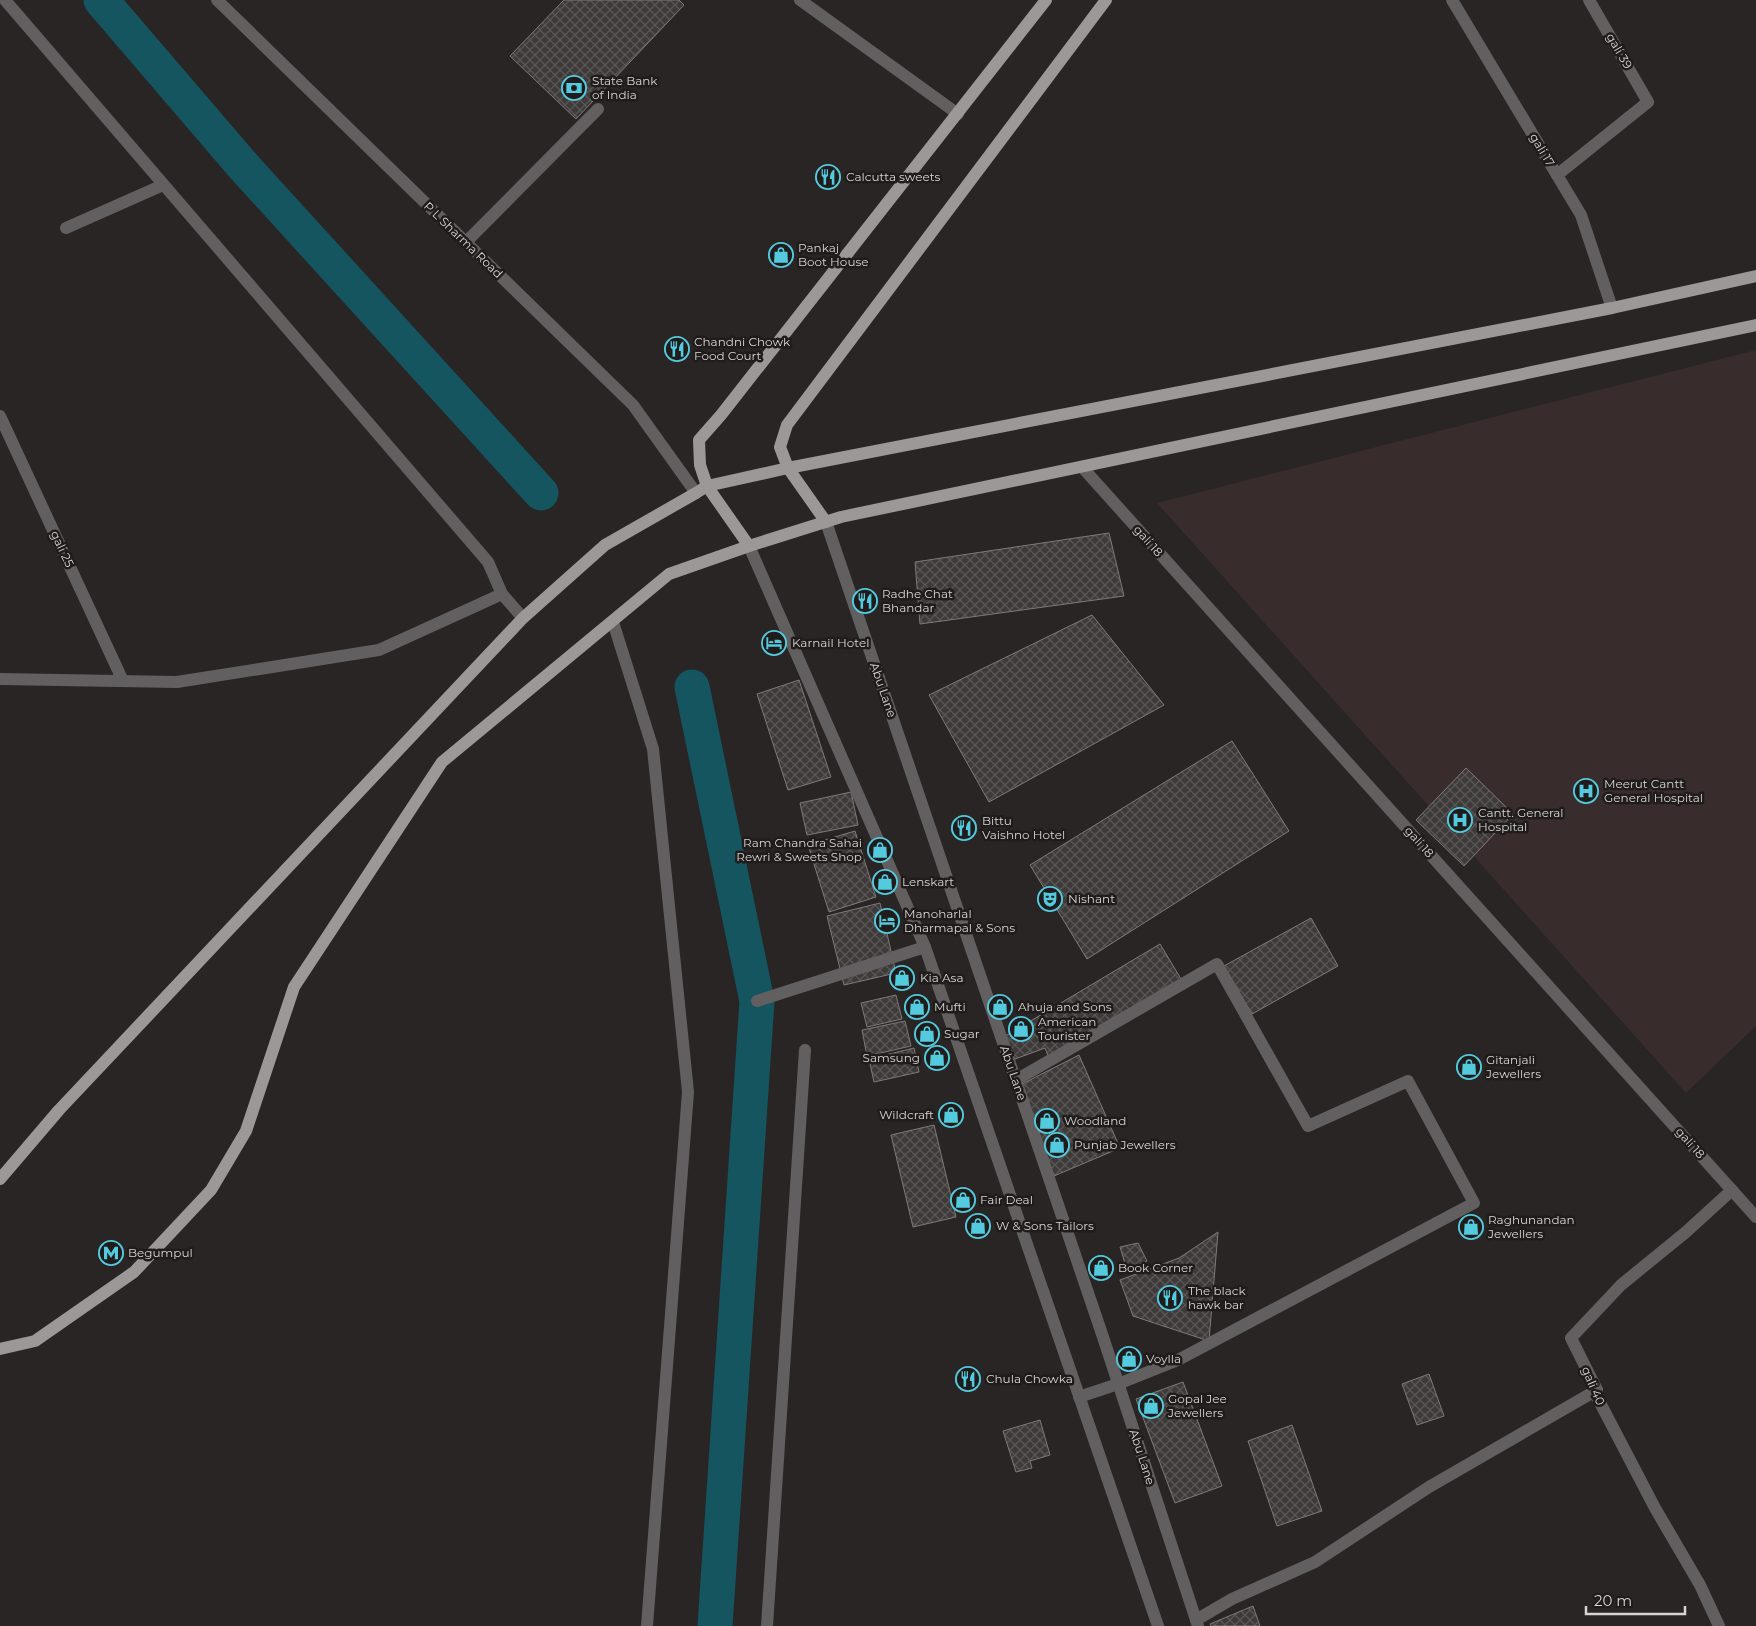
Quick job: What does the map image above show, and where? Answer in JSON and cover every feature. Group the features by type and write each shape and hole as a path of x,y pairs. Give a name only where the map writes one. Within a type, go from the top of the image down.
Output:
{"main road":[{"path":"749,546 702,490 699,440 721,415 1046,0"},
{"path":"826,522 788,468 780,447 787,425 1106,0"},
{"path":"0,1179 59,1110 523,618 605,545 702,490 788,468 1612,308 1756,276"},
{"path":"0,1349 35,1341 134,1272 211,1190 246,1131 294,987 442,762 670,574 749,546 826,522 1082,467 1754,329"}],"street":[{"path":"5,0 488,562 502,594 523,618"},
{"name":"P L Sharma Road","path":"217,0 633,406 702,490"},
{"path":"800,0 958,114"},
{"name":"gali 17","path":"1452,0 1581,214 1612,308"},
{"name":"gali 39","path":"1557,175 1648,102 1589,0"},
{"path":"466,242 598,109"},
{"path":"66,228 164,184"},
{"name":"gali 25","path":"0,416 124,681"},
{"name":"gali 18","path":"1082,467 1756,1217"},
{"name":"Abu Lane","path":"826,522 1016,1080 1197,1623"},
{"path":"749,546 925,947 1158,1626"},
{"path":"0,678 177,682 379,650 502,594"},
{"path":"612,622 653,749 688,1092 647,1626"},
{"path":"757,1001 925,947"},
{"path":"1016,1080 1217,964 1308,1126 1408,1081 1474,1203 1178,1360 1079,1397"},
{"path":"767,1626 806,1050"},
{"name":"gali 40","path":"1719,1626 1700,1585 1654,1508 1596,1395 1598,1390 1571,1338 1621,1285 1686,1232 1732,1190"},
{"path":"1197,1623 1232,1599 1315,1562 1429,1487 1598,1390"}],"shaded area":[{"name":"Meerut Cantt General Hospital","path":"1756,350 1756,1026 1686,1093 1157,503"}],"building":[{"name":"State Bank of India","path":"564,0 679,0 684,5 576,119 510,56"},
{"path":"1109,533 1124,596 920,624 915,562"},
{"path":"1092,615 1164,705 989,802 929,695"},
{"path":"799,680 831,777 788,790 757,694"},
{"path":"1232,741 1289,831 1087,959 1030,865"},
{"path":"1466,768 1513,814 1464,866 1416,820"},
{"path":"851,792 858,825 807,835 800,803"},
{"path":"855,831 876,897 829,912 808,845"},
{"path":"880,903 896,973 844,985 827,916"},
{"path":"1311,918 1338,966 1252,1014 1224,966"},
{"path":"1160,944 1181,979 1049,1058 1045,1048 1015,1059 1002,1038"},
{"path":"896,995 902,1019 867,1027 861,1003"},
{"path":"905,1021 911,1046 867,1056 862,1030"},
{"path":"914,1048 919,1072 874,1082 869,1059"},
{"path":"1079,1055 1120,1148 1054,1176 1022,1084"},
{"path":"934,1125 956,1217 913,1227 891,1135"},
{"name":"The black hawk bar","path":"1218,1232 1209,1341 1133,1316 1120,1280 1179,1258"},
{"path":"1138,1243 1147,1261 1127,1270 1120,1247"},
{"path":"1429,1374 1444,1416 1417,1425 1402,1384"},
{"path":"1183,1382 1222,1486 1175,1503 1136,1399"},
{"path":"1040,1420 1050,1455 1030,1461 1032,1468 1016,1472 1003,1431"},
{"path":"1292,1425 1322,1511 1277,1526 1248,1441"},
{"path":"1253,1606 1260,1626 1211,1626 1210,1624"}],"waterway":[{"path":"101,0 245,168 541,493"},
{"path":"692,687 757,1001 715,1626"}],"place":[{"name":"State Bank of India","path":"574,88"},
{"name":"Calcutta sweets","path":"828,177"},
{"name":"Pankaj Boot House","path":"781,255"},
{"name":"Chandni Chowk Food Court","path":"677,349"},
{"name":"Radhe Chat Bhandar","path":"865,601"},
{"name":"Karnail Hotel","path":"774,643"},
{"name":"Meerut Cantt General Hospital","path":"1586,791"},
{"name":"Cantt. General Hospital","path":"1460,820"},
{"name":"Bittu Vaishno Hotel","path":"964,828"},
{"name":"Ram Chandra Sahai Rewri & Sweets Shop","path":"880,850"},
{"name":"Lenskart","path":"885,882"},
{"name":"Nishant","path":"1050,899"},
{"name":"Manoharlal Dharmapal & Sons","path":"887,921"},
{"name":"Kia Asa","path":"902,978"},
{"name":"Mufti","path":"917,1007"},
{"name":"Ahuja and Sons","path":"1000,1007"},
{"name":"American Tourister","path":"1021,1029"},
{"name":"Sugar","path":"927,1034"},
{"name":"Samsung","path":"937,1058"},
{"name":"Gitanjali Jewellers","path":"1469,1067"},
{"name":"Wildcraft","path":"951,1115"},
{"name":"Woodland","path":"1047,1121"},
{"name":"Punjab Jewellers","path":"1057,1145"},
{"name":"Fair Deal","path":"963,1200"},
{"name":"W & Sons Tailors","path":"978,1226"},
{"name":"Raghunandan Jewellers","path":"1471,1227"},
{"name":"Begumpul","path":"111,1253"},
{"name":"Book Corner","path":"1101,1268"},
{"name":"The black hawk bar","path":"1170,1298"},
{"name":"Voylla","path":"1129,1359"},
{"name":"Chula Chowka","path":"968,1379"},
{"name":"Gopal Jee Jewellers","path":"1151,1406"}]}
